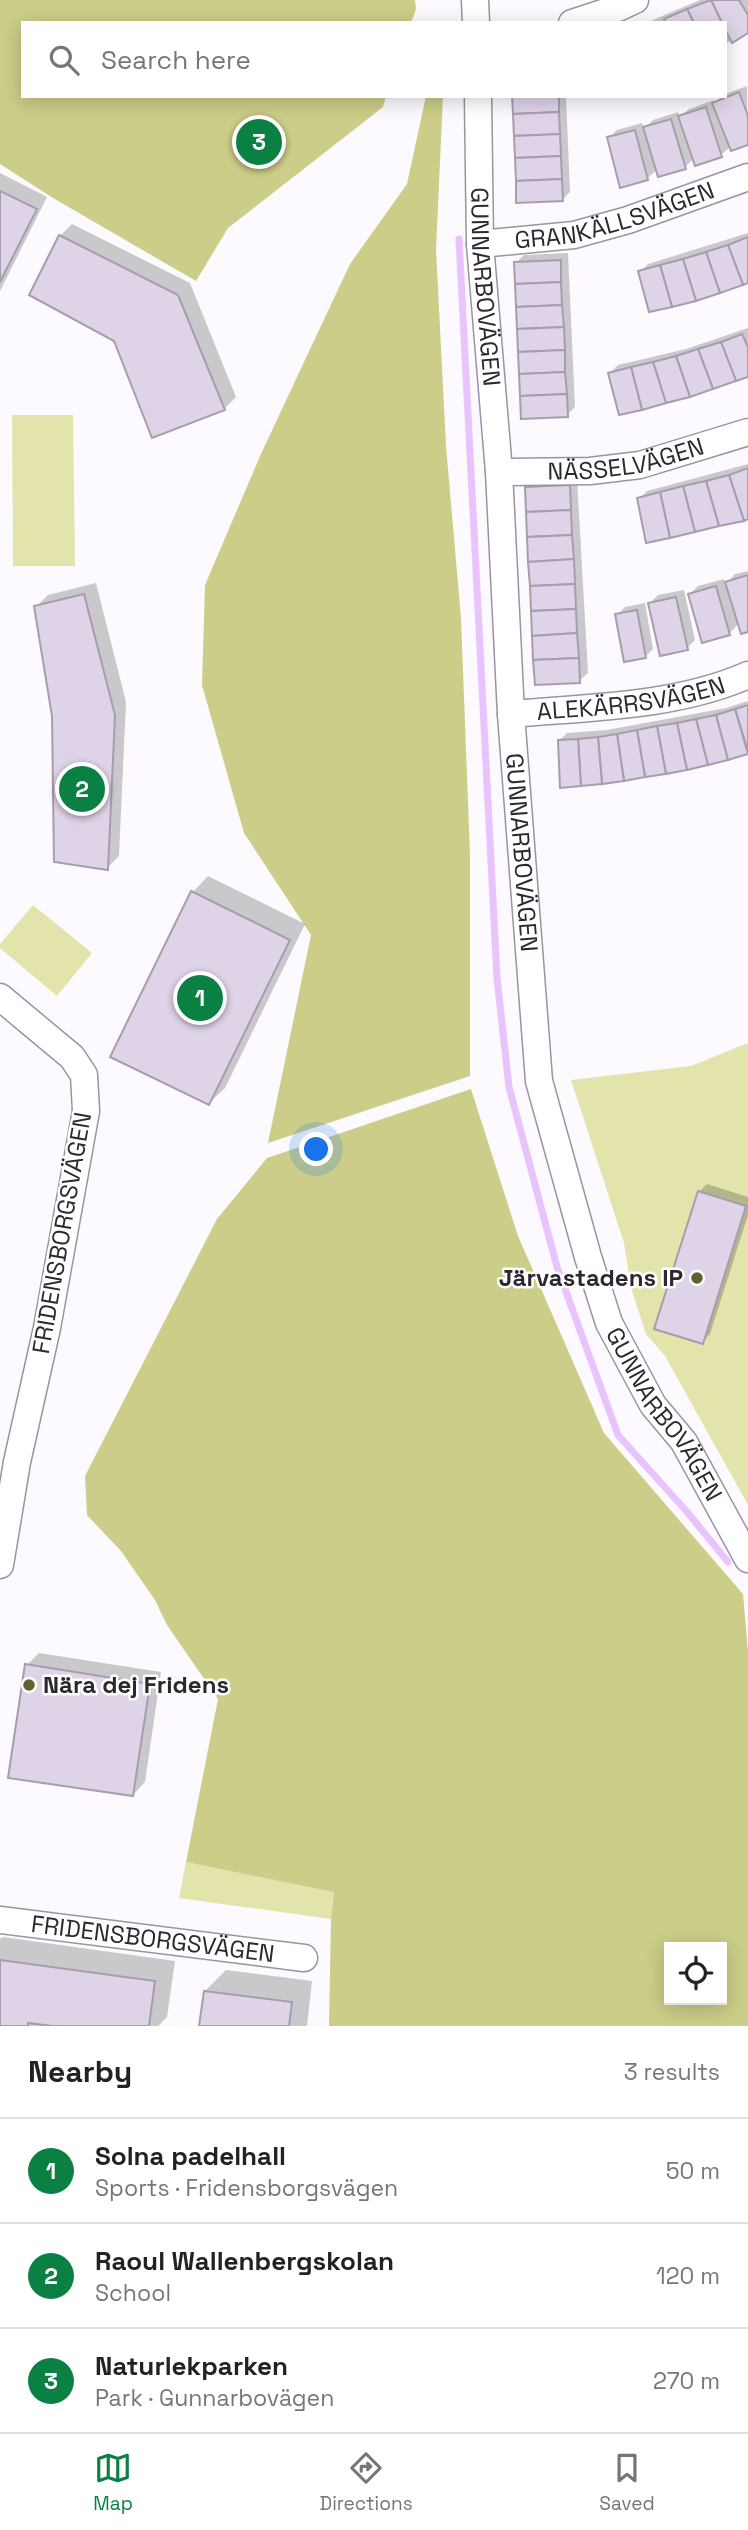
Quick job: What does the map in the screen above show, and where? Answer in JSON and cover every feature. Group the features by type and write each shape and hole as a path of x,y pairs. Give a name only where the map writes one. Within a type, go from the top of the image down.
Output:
{"street":[{"path":"475,0 476,21"},
{"path":"578,21 635,0"},
{"name":"GUNNARBOVÄGEN","path":"478,98 480,244 499,472 511,714 539,1081 609,1323 653,1405 684,1442 748,1559"},
{"name":"GRANKÄLLSVÄGEN","path":"480,244 575,234 628,220 748,177"},
{"name":"NÄSSELVÄGEN","path":"499,472 590,471 640,465 748,432"},
{"name":"ALEKÄRRSVÄGEN","path":"511,714 646,702 726,685 748,675"},
{"name":"FRIDENSBORGSVÄGEN","path":"0,996 72,1057 84,1075 86,1111 47,1328 8,1460 0,1565"},
{"name":"FRIDENSBORGSVÄGEN","path":"0,1920 304,1958"}],"green space":[{"path":"0,0 415,0 416,9 412,21 21,21 21,98 385,98 383,107 228,228 196,281 0,164"},
{"path":"426,98 443,98 436,249 446,446 461,618 470,855 470,1076 268,1143 311,935 244,833 202,685 205,585 260,456 350,264 407,184"},
{"path":"12,415 73,415 75,566 13,566"},
{"path":"33,905 92,953 57,996 0,948 0,944"},
{"path":"748,1043 748,1505 665,1356 646,1334 631,1288 624,1243 571,1080 691,1066"},
{"path":"471,1089 518,1236 604,1433 743,1594 748,1651 748,2026 329,2026 334,1892 186,1862 218,1699 121,1551 87,1515 85,1476 217,1219 267,1158"},
{"path":"186,1862 334,1891 331,1919 179,1898"}],"building":[{"path":"711,0 739,0 748,15 748,33 732,43 727,33 727,21 721,21"},
{"path":"711,0 721,21 693,21 687,9"},
{"path":"687,9 693,21 665,21 664,19"},
{"path":"739,92 748,116 748,145 731,151 712,103"},
{"path":"512,98 559,98 559,112 513,114"},
{"path":"706,107 722,157 695,166 678,116"},
{"path":"559,112 560,134 514,136 513,114"},
{"path":"671,119 686,169 658,177 643,127"},
{"path":"635,130 648,180 620,188 607,137"},
{"path":"560,134 561,156 515,158 514,136"},
{"path":"561,156 562,179 516,181 515,158"},
{"path":"562,179 563,201 516,203 516,181"},
{"path":"0,191 37,209 0,282"},
{"path":"59,235 178,295 225,410 152,438 114,341 29,295"},
{"path":"748,237 748,283 743,285 728,245"},
{"path":"728,245 743,285 720,293 706,252"},
{"path":"706,252 720,293 696,301 683,259"},
{"path":"683,259 696,301 672,307 660,265"},
{"path":"561,260 561,282 515,284 514,262"},
{"path":"660,265 672,307 649,312 638,271"},
{"path":"561,282 562,305 516,307 515,284"},
{"path":"562,305 564,327 517,329 516,307"},
{"path":"564,327 565,350 518,352 517,329"},
{"path":"742,334 748,347 748,377 736,381 721,342"},
{"path":"721,342 736,381 713,389 698,349"},
{"path":"698,349 713,389 690,397 676,356"},
{"path":"565,350 565,372 519,374 518,352"},
{"path":"676,356 690,397 666,403 653,362"},
{"path":"653,362 666,403 642,410 631,367"},
{"path":"631,367 642,410 619,415 608,373"},
{"path":"565,372 567,394 520,396 519,374"},
{"path":"567,394 568,417 521,419 520,396"},
{"path":"748,468 748,519 744,521 729,475"},
{"path":"729,475 744,521 719,526 706,481"},
{"path":"706,481 719,526 695,532 683,486"},
{"path":"570,485 571,510 526,512 525,487"},
{"path":"683,486 695,532 670,538 660,492"},
{"path":"660,492 670,538 646,543 637,498"},
{"path":"571,510 572,535 527,537 526,512"},
{"path":"572,535 574,559 528,562 527,537"},
{"path":"574,559 575,584 530,586 528,562"},
{"path":"748,575 748,632 741,634 725,582"},
{"path":"575,584 576,609 531,611 530,586"},
{"path":"716,586 730,635 702,643 688,594"},
{"path":"84,594 115,715 108,870 54,862 52,716 34,606"},
{"path":"676,597 688,650 660,656 648,603"},
{"path":"576,609 577,633 532,636 531,611"},
{"path":"637,610 646,658 624,662 615,614"},
{"path":"577,633 579,658 533,660 532,636"},
{"path":"579,658 580,683 535,685 533,660"},
{"path":"748,705 748,751 735,709"},
{"path":"735,709 748,754 728,760 716,715"},
{"path":"716,715 728,760 708,765 696,719"},
{"path":"696,719 708,765 687,770 677,723"},
{"path":"677,723 687,770 666,774 657,726"},
{"path":"657,726 666,774 645,777 637,730"},
{"path":"637,730 645,777 624,781 617,734"},
{"path":"617,734 624,781 602,784 598,737"},
{"path":"598,737 602,784 581,786 578,739"},
{"path":"578,739 581,786 560,788 558,740"},
{"path":"191,891 290,940 209,1105 110,1057"},
{"name":"Järvastadens IP","path":"698,1191 746,1206 703,1344 654,1329"},
{"path":"25,1664 150,1684 133,1796 8,1778"},
{"path":"0,1960 155,1981 149,2026 52,2026 28,2023 28,2026 0,2026"},
{"path":"204,1991 292,2002 289,2026 199,2026"}],"waterway":[{"path":"459,239 497,978 509,1087 557,1267 618,1435 728,1562"}],"place":[{"name":"Naturlekparken","path":"259,142"},
{"name":"Raoul Wallenbergskolan","path":"82,789"},
{"name":"Solna padelhall","path":"200,998"},
{"name":"Järvastadens IP","path":"697,1278"},
{"name":"Nära dej Fridens","path":"29,1685"}]}
